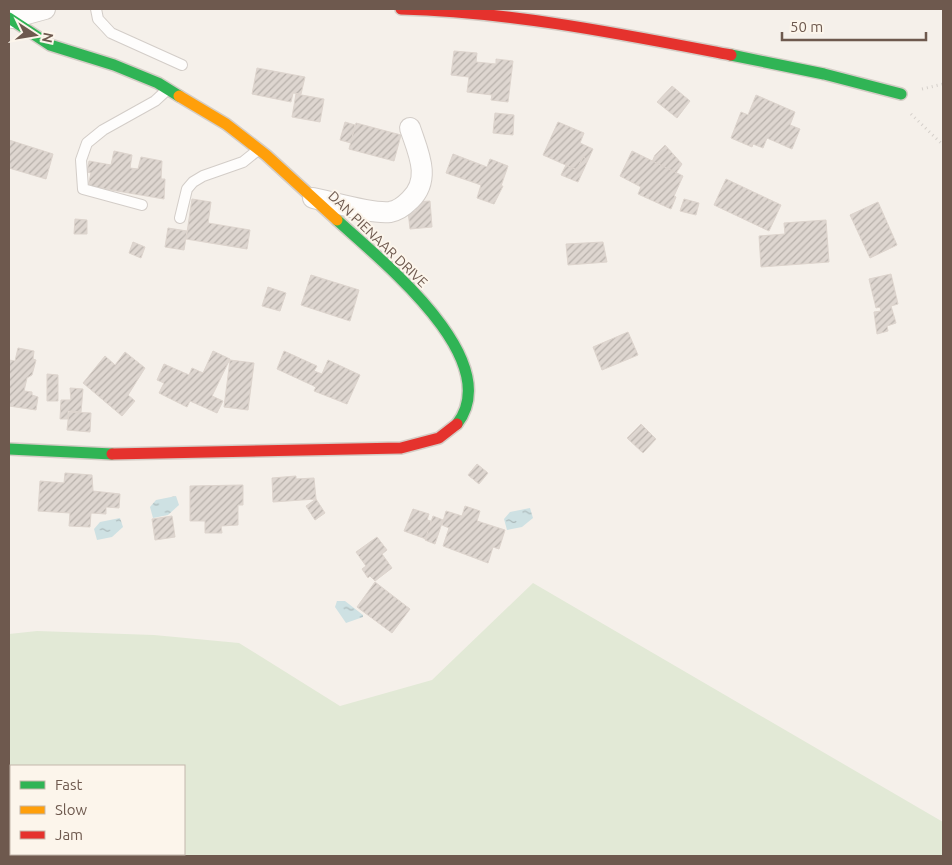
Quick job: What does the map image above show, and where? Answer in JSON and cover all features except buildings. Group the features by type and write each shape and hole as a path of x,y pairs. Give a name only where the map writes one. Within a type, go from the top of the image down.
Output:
{"street":[{"path":"10,18 45,9"},
{"path":"401,9 488,12 654,40 852,79 901,94"},
{"name":"DAN PIENAAR DRIVE","path":"9,448 122,455 401,448 424,445 447,435 461,421 468,403 469,377 458,351 444,328 407,284 259,150 226,124 168,89 114,65 50,45 29,33 10,18"},
{"path":"313,198 376,211 391,212 406,204 420,186 422,178 419,152 410,128"}],"lane":[{"path":"96,9 98,19 111,33 182,66"},
{"path":"142,205 83,189 82,160 87,143 109,126 155,101 168,89"},
{"path":"180,218 187,189 193,182 203,176 243,162 259,150"}],"path":[{"path":"901,94 908,110 943,145"}],"green space":[{"path":"533,583 943,822 943,856 9,856 9,634 37,631 154,635 239,643 340,706 432,680"}],"water":[{"path":"176,496 179,505 168,515 153,518 150,507 156,500"},
{"path":"530,508 533,518 522,527 507,530 504,519 510,512"},
{"path":"120,518 123,527 112,537 97,540 94,529 100,522"},
{"path":"337,601 345,601 363,617 346,623 335,607"}],"traffic: fast":[{"path":"9,18 50,45 114,65 158,83 179,96"},
{"path":"731,55 824,74 901,94"},
{"path":"337,220 407,285 432,312 452,341 465,370 468,398 457,424"},
{"path":"9,449 112,454"}],"traffic: slow":[{"path":"179,96 226,124 266,155 337,220"}],"traffic: jam":[{"path":"401,9 484,14 526,19 731,55"},
{"path":"112,454 401,448 439,438 457,424"}]}
